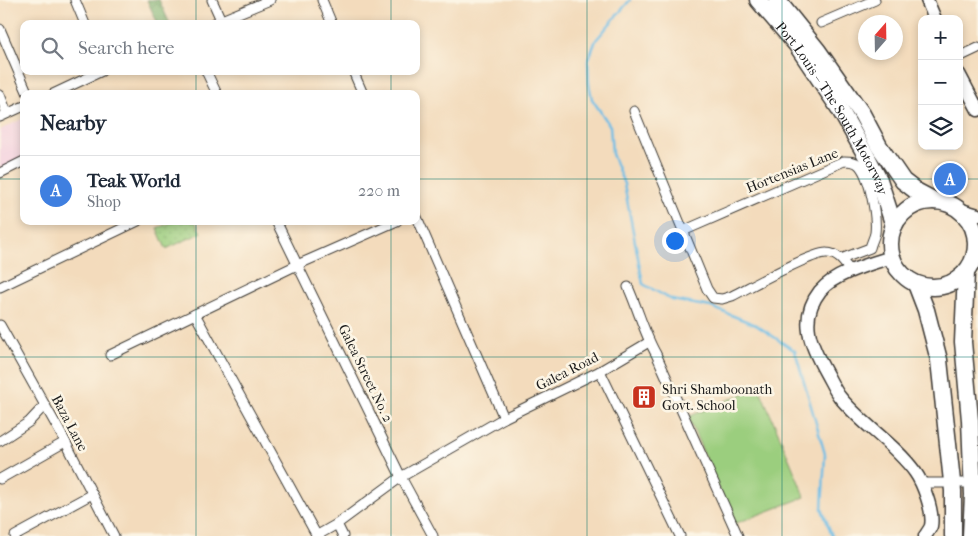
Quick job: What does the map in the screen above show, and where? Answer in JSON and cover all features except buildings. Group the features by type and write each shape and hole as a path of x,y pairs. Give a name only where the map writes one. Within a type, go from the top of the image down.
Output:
{"highway":[{"name":"Port Louis – The South Motorway","path":"758,0 796,44 839,108 868,157 879,180 894,226"},
{"name":"Port Louis – The South Motorway","path":"777,0 824,59 862,114 879,146 903,181 916,191 935,201"},
{"path":"935,201 947,204 958,209 969,220 975,234 977,248 973,261 966,272 956,281 943,286 930,287 916,284 901,273 892,257 890,236 894,226 904,212 918,204 935,201"},
{"path":"966,272 963,342 970,420 973,495 971,536"},
{"path":"916,284 930,324 938,360 954,491 953,536"}],"street":[{"path":"75,0 84,20"},
{"path":"212,0 222,20 270,0"},
{"path":"322,0 330,20"},
{"path":"821,23 875,0"},
{"path":"927,0 933,15"},
{"path":"0,29 26,90"},
{"path":"963,54 978,48"},
{"path":"72,90 96,75"},
{"path":"208,75 215,90"},
{"path":"354,75 359,90"},
{"path":"963,82 978,110"},
{"path":"0,95 4,115 20,108"},
{"path":"634,111 707,289 713,298 722,299 732,296 813,256 828,252 841,259 851,272"},
{"name":"Hortensias Lane","path":"683,231 844,161 850,161 859,165 869,186 875,213 875,234 870,248 841,259"},
{"path":"0,173 20,163"},
{"path":"958,209 978,215"},
{"path":"420,224 504,418"},
{"path":"0,287 130,225"},
{"name":"Galea Street No. 2","path":"278,225 401,477 433,536"},
{"path":"110,354 297,265 387,225"},
{"path":"892,257 836,279 820,291 808,316 808,330 811,344 839,396 916,473 925,491 930,511 931,526 925,536"},
{"path":"628,287 649,342 738,536"},
{"path":"195,314 316,536"},
{"name":"Baza Lane","path":"0,325 65,442 114,536"},
{"name":"Galea Road","path":"316,536 337,524 401,477 504,418 600,371 649,342"},
{"path":"600,371 680,536"},
{"path":"0,441 29,422 45,405"},
{"path":"0,479 65,442"},
{"path":"921,483 944,483"},
{"path":"15,536 92,494"},
{"path":"337,524 343,536"}],"shaded area":[{"path":"20,120 20,161 0,171 0,130"}],"green space":[{"path":"147,0 159,0 168,20 156,20"},
{"path":"165,225 197,225 201,233 166,249 157,228"},
{"path":"759,387 805,497 734,524 688,417"}],"waterway":[{"path":"630,0 596,40 588,61 589,84 592,99 610,126 612,154 624,184 643,284 672,300 711,307 756,325 795,351 825,454 822,509 832,536"}],"place":[{"name":"Teak World","path":"950,179"},
{"name":"Shri Shamboonath Govt. School","path":"644,397"}]}
